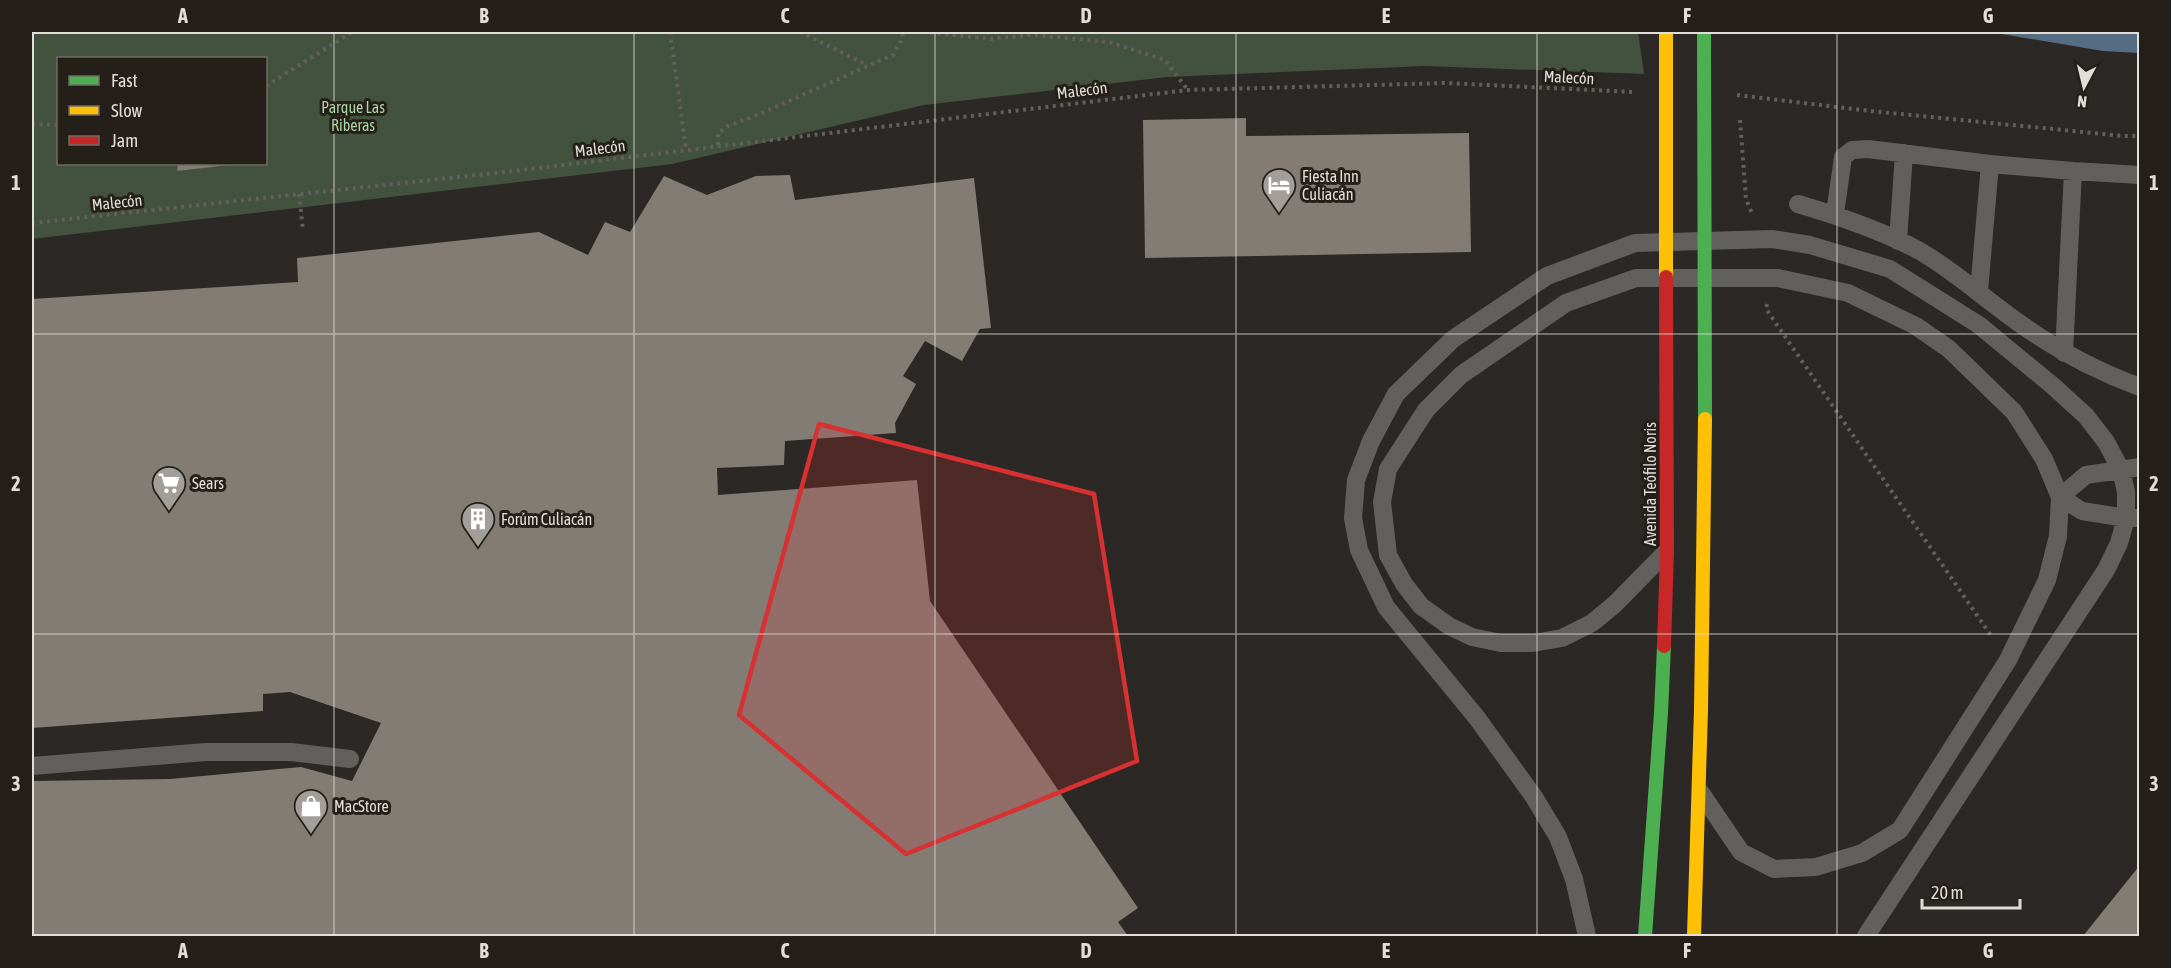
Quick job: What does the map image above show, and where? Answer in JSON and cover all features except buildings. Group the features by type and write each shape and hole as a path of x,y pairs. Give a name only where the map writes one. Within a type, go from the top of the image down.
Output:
{"main road":[{"name":"Avenida Teófilo Noris","path":"1645,936 1661,724 1667,552 1666,32"},
{"path":"1694,936 1700,790 1703,552 1704,32"}],"lane":[{"path":"1835,214 1843,157 1847,152 1868,149 1990,164 2139,175"},
{"path":"1898,241 1904,153"},
{"path":"1978,291 1990,164"},
{"path":"2064,353 2073,171"},
{"path":"1798,204 1835,214 1918,251 2064,353 2105,374 2139,387"},
{"path":"1587,936 1574,879 1558,837 1534,797 1477,718 1386,607 1359,550 1353,518 1356,480 1371,441 1396,394 1453,339 1547,276 1635,243 1772,239 1810,244 1890,269 1979,325 2086,416 2130,468"},
{"path":"1667,552 1615,604 1592,623 1562,638 1533,643 1501,643 1472,637 1449,626 1421,606 1404,584 1388,555 1382,502 1388,469 1426,410 1461,375 1566,303 1636,278 1778,278 1848,293 1916,326 1949,349 2014,412 2044,459 2060,496 2058,536 2047,580 2008,660 1900,830 1862,853 1816,867 1774,869 1742,852 1700,790"},
{"path":"1396,394 1414,398 1426,410"},
{"path":"2060,496 2086,475 2130,468"},
{"path":"1866,936 2088,599 2133,518 2126,492 2130,468"},
{"path":"2060,496 2082,511 2133,518"},
{"path":"32,766 206,752 291,752 350,759"}],"path":[{"path":"32,33 37,32"},
{"path":"267,85 352,32"},
{"path":"670,32 686,149"},
{"path":"800,32 867,66"},
{"path":"718,145 718,133 728,126 893,55 903,38 902,32"},
{"path":"923,32 991,39 1032,35 1109,42 1165,60 1188,90"},
{"name":"Malecón","path":"32,223 505,172 1188,90 1446,83 1642,92"},
{"path":"1728,95 1870,111 2139,136"},
{"path":"1739,95 1740,106"},
{"path":"1740,118 1746,199 1754,219"},
{"path":"32,124 57,125"},
{"path":"299,194 303,230"},
{"path":"1767,299 1766,309 2008,660"}],"highlighted area":[{"path":"819,424 1094,494 1137,761 906,854 739,715"}],"green space":[{"name":"Parque Las Riberas","path":"32,32 1638,32 1644,74 1425,66 1167,77 924,105 672,164 32,239"}],"water":[{"path":"1990,32 2139,32 2139,53 2103,51"}],"traffic: fast":[{"path":"1704,32 1705,419"},
{"path":"1645,936 1664,646"}],"traffic: slow":[{"path":"1666,32 1666,277"},
{"path":"1694,936 1701,710 1705,419"}],"traffic: jam":[{"path":"1664,646 1667,552 1666,277"}],"place":[{"name":"Fiesta Inn Culiacán","path":"1279,214"},
{"name":"Sears","path":"169,512"},
{"name":"Forúm Culiacán","path":"478,548"},
{"name":"MacStore","path":"311,835"}]}
